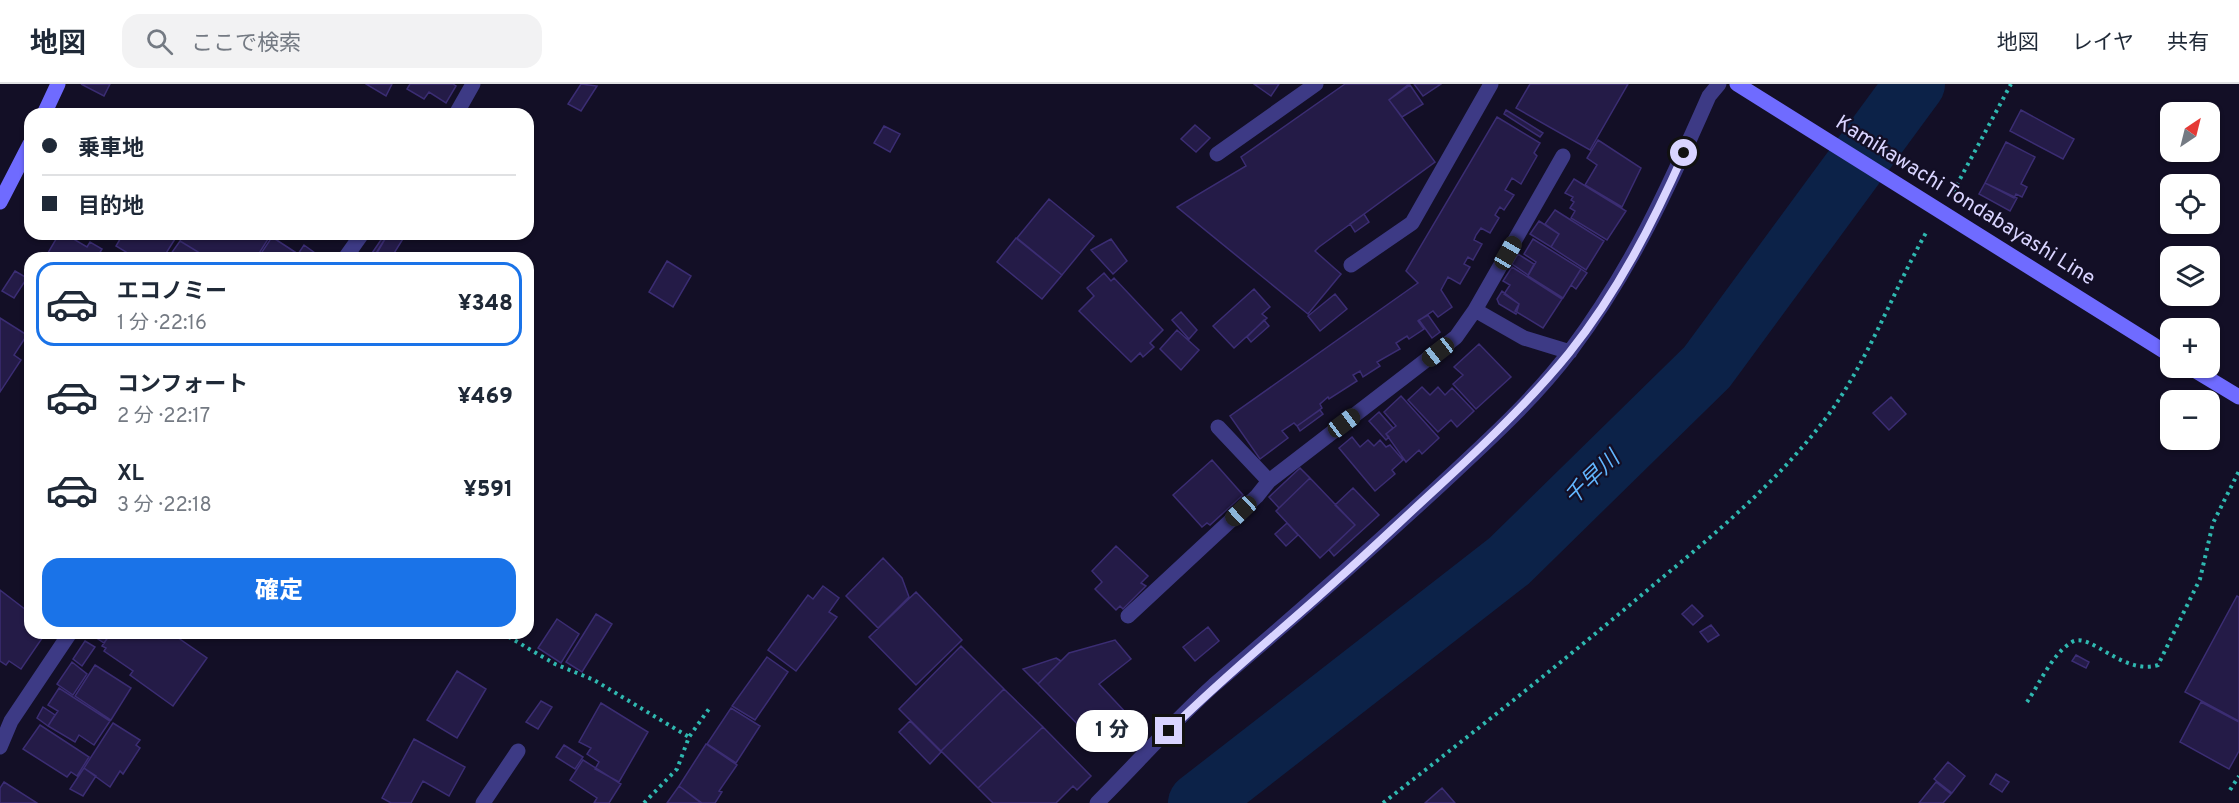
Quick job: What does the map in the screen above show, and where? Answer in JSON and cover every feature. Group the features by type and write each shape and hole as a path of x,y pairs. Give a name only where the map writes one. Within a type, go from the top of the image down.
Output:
{"main road":[{"path":"47,108 58,84"},
{"name":"Kamikawachi Tondabayashi Line","path":"1739,86 2160,349"},
{"path":"0,202 24,156"},
{"path":"2208,378 2239,397"}],"street":[{"path":"459,108 473,84"},
{"path":"1217,154 1316,84"},
{"path":"1351,265 1412,223 1491,84"},
{"path":"1097,803 1212,688 1338,579 1482,447 1570,352 1627,266 1654,219 1709,96 1719,84"},
{"path":"1128,616 1257,496 1269,481 1456,338 1475,310 1563,156"},
{"path":"1475,310 1524,338 1570,352"},
{"path":"1218,426 1269,481"},
{"path":"0,747 11,721 66,639"},
{"path":"483,803 518,751"}],"path":[{"path":"1383,803 1546,676 1731,520 1802,447 1836,403 1866,356 1926,232 1941,212 2011,84"},
{"path":"2027,702 2059,654 2074,641 2086,640 2124,663 2147,668 2158,665 2200,579 2213,523 2239,471"},
{"path":"512,639 555,664 594,680 689,737"},
{"path":"644,803 677,769 689,737 711,706"},
{"path":"2230,790 2239,776"}],"building":[{"path":"81,84 110,84 104,96"},
{"path":"366,84 392,84 386,96"},
{"path":"410,84 453,84 456,86 446,103 429,92 424,99 407,89"},
{"path":"581,84 597,86 581,111 568,104"},
{"path":"1254,84 1279,84 1271,96"},
{"path":"1345,84 1409,84 1389,100 1435,162 1315,251 1341,274 1308,314 1177,207 1246,166 1241,157"},
{"path":"1414,84 1441,84 1423,96"},
{"path":"1530,84 1628,84 1590,150 1516,108"},
{"path":"1410,85 1423,104 1402,117 1389,100"},
{"path":"1506,110 1543,133 1540,137 1504,114"},
{"path":"2021,110 2074,139 2063,159 2010,131"},
{"path":"1497,117 1540,143 1534,153 1537,156 1521,184 1512,178 1505,190 1514,195 1504,210 1500,207 1498,210 1495,215 1499,218 1490,233 1481,228 1476,235 1474,240 1482,244 1473,260 1468,257 1464,264 1470,267 1460,284 1448,277 1441,290 1452,307 1438,317 1433,311 1418,321 1424,329 1409,339 1407,336 1396,343 1400,349 1377,362 1380,366 1363,377 1360,371 1353,375 1357,381 1329,399 1328,397 1320,404 1322,408 1297,426 1294,423 1282,431 1288,438 1260,459 1230,416 1418,283 1406,271"},
{"path":"1195,125 1210,138 1196,152 1181,139"},
{"path":"884,126 900,134 890,152 874,143"},
{"path":"1598,140 1641,168 1622,207 1585,185 1597,165 1587,158"},
{"path":"2006,142 2035,157 2021,184 2027,187 2022,197 2016,194 2014,198 1985,183"},
{"path":"1574,179 1626,211 1607,240 1571,218 1575,211 1570,208 1574,202 1571,200 1573,197 1565,193"},
{"path":"1985,183 2017,198 2010,211 1979,194"},
{"path":"1049,199 1094,236 1062,275 1017,238"},
{"path":"1555,210 1604,241 1586,270 1551,247 1559,234 1545,224"},
{"path":"1364,214 1369,222 1355,232 1350,224"},
{"path":"1539,221 1559,234 1551,247 1530,234"},
{"path":"1016,238 1062,275 1042,299 997,262"},
{"path":"1111,239 1127,261 1113,274 1091,250"},
{"path":"1533,239 1581,269 1563,298 1528,276 1536,262 1524,254"},
{"path":"56,240 75,240 87,247 90,242 102,249 100,252 48,252"},
{"path":"120,240 174,240 167,252 126,252 116,246"},
{"path":"267,240 260,252 198,252 180,241"},
{"path":"270,240 277,240 295,252 262,252"},
{"path":"381,240 384,240 377,252 373,252"},
{"path":"384,240 402,240 395,252 378,252"},
{"path":"180,241 198,252 172,252"},
{"path":"304,245 314,252 299,252"},
{"path":"1518,254 1534,264 1528,275 1512,264"},
{"path":"667,261 691,276 673,307 649,292"},
{"path":"1512,267 1562,299 1543,328 1515,311 1519,304 1504,294 1510,285 1503,281"},
{"path":"1581,269 1587,273 1576,289 1571,285"},
{"path":"15,271 24,276 24,283 14,298 2,291"},
{"path":"1104,273 1111,281 1114,278 1163,330 1150,343 1154,347 1143,357 1140,353 1131,362 1079,311 1094,296 1087,288"},
{"path":"1254,289 1270,307 1262,314 1267,318 1234,348 1213,326"},
{"path":"1502,291 1519,304 1516,314 1499,304 1497,299"},
{"path":"1335,294 1347,309 1320,331 1308,316"},
{"path":"1181,312 1197,330 1189,339 1172,320"},
{"path":"1428,315 1440,332 1432,338 1419,320"},
{"path":"0,318 24,333 24,340 14,355 21,360 0,392"},
{"path":"1264,320 1269,326 1251,342 1247,337"},
{"path":"1177,330 1199,350 1181,370 1160,349"},
{"path":"1479,344 1511,377 1476,409 1453,384 1463,375 1454,367"},
{"path":"1422,387 1430,395 1438,387 1445,395 1452,388 1474,411 1457,427 1451,420 1438,432 1408,400"},
{"path":"1401,396 1439,438 1422,454 1419,450 1406,462 1386,434 1396,426 1384,412"},
{"path":"1891,397 1906,414 1889,430 1873,413"},
{"path":"1320,410 1323,414 1300,431 1297,426"},
{"path":"1379,412 1393,428 1386,434 1389,437 1386,440 1369,421"},
{"path":"1352,437 1360,447 1368,440 1374,446 1380,440 1386,447 1390,445 1403,460 1392,470 1395,474 1375,491 1339,448"},
{"path":"1212,460 1243,495 1210,525 1207,523 1202,527 1173,495"},
{"path":"1300,468 1310,478 1279,508 1269,497"},
{"path":"1310,478 1355,525 1320,558 1276,511"},
{"path":"1353,488 1379,515 1334,556 1329,550 1355,525 1335,505"},
{"path":"1287,523 1298,535 1286,546 1275,534"},
{"path":"1116,546 1148,576 1141,583 1146,586 1123,609 1120,606 1116,610 1095,589 1102,582 1092,571"},
{"path":"883,558 902,578 909,597 878,628 846,596"},
{"path":"823,586 839,598 829,612 837,617 796,671 768,650 808,595 813,599"},
{"path":"0,590 24,608 24,639 42,639 21,669 9,661 6,665 0,661"},
{"path":"916,592 962,640 916,685 869,637"},
{"path":"2237,596 2239,597 2239,721 2185,692"},
{"path":"1692,605 1703,616 1693,625 1682,614"},
{"path":"596,614 612,624 582,672 566,662"},
{"path":"557,619 579,634 561,663 538,648"},
{"path":"1711,625 1719,635 1708,642 1700,632"},
{"path":"1208,627 1219,641 1195,661 1183,647"},
{"path":"107,639 180,639 207,658 173,706 130,675 133,671 104,651 106,648 102,646"},
{"path":"1115,640 1131,659 1099,684 1129,716 1099,746 1038,684 1069,653"},
{"path":"85,641 95,647 82,666 73,659"},
{"path":"961,646 1004,689 941,751 899,709"},
{"path":"2076,655 2089,662 2086,668 2072,661"},
{"path":"767,657 788,672 755,720 732,706"},
{"path":"1056,658 1061,661 1038,684 1023,669"},
{"path":"72,662 87,674 73,695 57,684"},
{"path":"95,665 131,688 111,720 75,696"},
{"path":"457,671 486,689 457,738 427,720"},
{"path":"59,688 110,721 94,745 79,735 75,742 48,726 58,711 48,705"},
{"path":"1004,689 1043,727 978,788 941,751"},
{"path":"541,701 552,707 538,729 526,722"},
{"path":"2201,702 2239,722 2239,751 2229,769 2180,742"},
{"path":"601,703 648,732 619,782 595,769 599,762 587,754 591,748 579,742"},
{"path":"43,707 55,715 48,726 37,718"},
{"path":"731,708 760,726 736,763 707,744"},
{"path":"910,721 941,752 930,764 899,732"},
{"path":"113,723 140,740 136,745 140,748 123,774 120,771 110,787 84,768"},
{"path":"40,725 89,757 77,776 71,772 67,777 23,749"},
{"path":"1043,727 1091,776 1077,790 1073,786 1056,803 993,803 978,788"},
{"path":"414,739 465,767 449,796 423,781 411,803 391,803 382,798"},
{"path":"706,744 737,765 719,791 722,792 715,803 702,803 679,786"},
{"path":"564,745 583,757 575,769 556,757"},
{"path":"583,760 621,784 609,803 594,803 597,798 570,780"},
{"path":"1948,762 1965,776 1952,793 1934,779"},
{"path":"84,768 96,776 83,796 70,789"},
{"path":"1996,774 2009,782 2002,792 1990,784"},
{"path":"4,782 37,803 0,803 0,788"},
{"path":"1936,782 1951,794 1943,803 1919,803"},
{"path":"679,786 701,803 667,803"},
{"path":"1442,788 1455,803 1425,803"}],"waterway":[{"name":"千早川","path":"1198,803 1509,561 1707,367 1915,84"}],"route":[{"path":"1169,731 1212,688 1338,579 1482,447 1550,375 1595,317 1627,266 1659,210 1684,153"}]}
